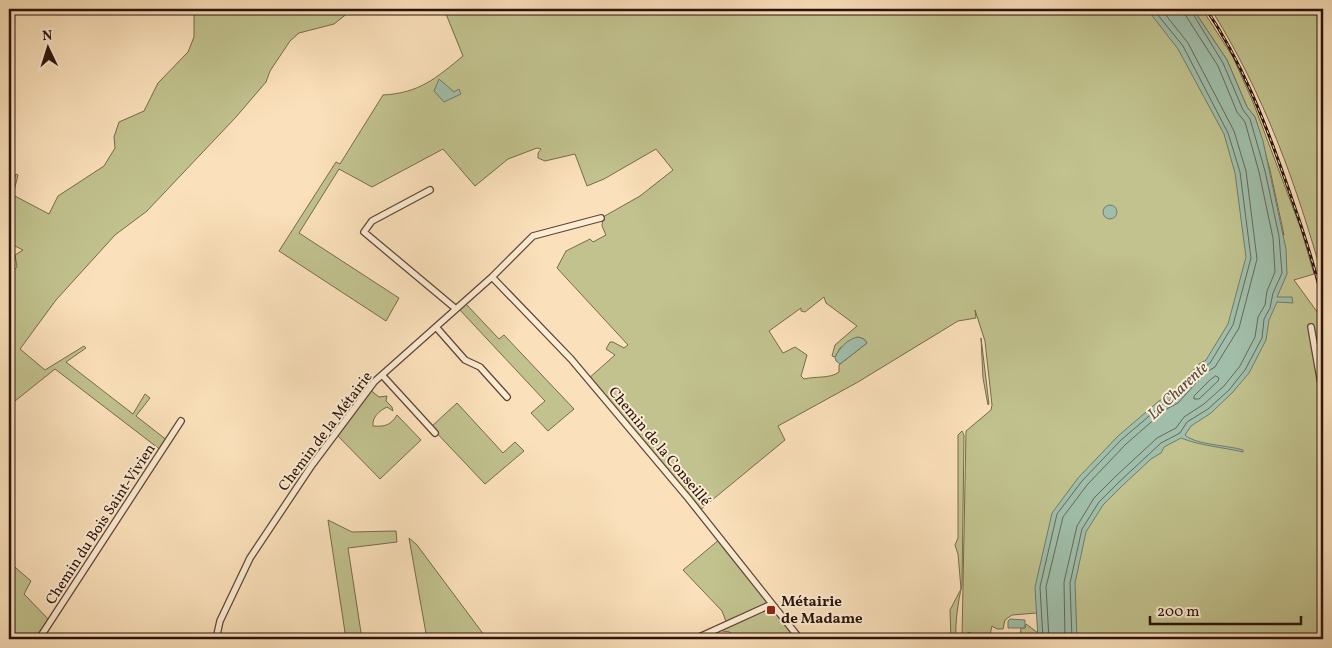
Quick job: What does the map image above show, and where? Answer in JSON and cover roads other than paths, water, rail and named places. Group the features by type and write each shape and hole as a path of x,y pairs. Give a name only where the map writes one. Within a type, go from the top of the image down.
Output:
{"street":[{"path":"430,190 372,221 364,232 456,309"},
{"name":"Chemin de la Métairie","path":"216,639 220,621 250,558 312,465 374,382 492,277 533,236 601,218"},
{"name":"Chemin de la Conseillé","path":"492,277 571,359 800,639"},
{"path":"436,327 465,360 480,366 507,397"},
{"path":"1311,327 1323,394"},
{"path":"382,375 435,433"},
{"name":"Chemin du Bois Saint-Vivien","path":"39,639 181,421"},
{"path":"695,639 772,604"}],"water":[{"name":"La Charente","path":"1147,9 1193,9 1227,60 1247,107 1255,117 1263,141 1286,249 1287,274 1277,297 1292,297 1293,303 1277,302 1269,320 1266,340 1249,373 1232,393 1211,413 1191,426 1185,435 1196,441 1236,448 1243,450 1243,452 1204,445 1181,438 1164,447 1161,453 1151,459 1103,505 1086,532 1075,583 1077,639 1038,639 1035,587 1052,513 1078,478 1118,436 1159,401 1171,394 1199,364 1206,360 1228,324 1246,257 1235,173 1224,134 1178,49"},
{"path":"439,79 454,92 459,89 461,94 444,102 434,91"},
{"path":"1110,205 1115,207 1117,212 1115,217 1110,219 1105,217 1103,212 1105,207"},
{"path":"858,337 864,339 867,343 840,364 836,361 835,357 842,347 850,340"},
{"path":"1010,619 1025,620 1025,628 1008,628 1008,621"}],"railway":[{"path":"1206,9 1242,71 1261,115 1301,227 1323,303"}],"place":[{"name":"Métairie de Madame","path":"771,610"}]}
